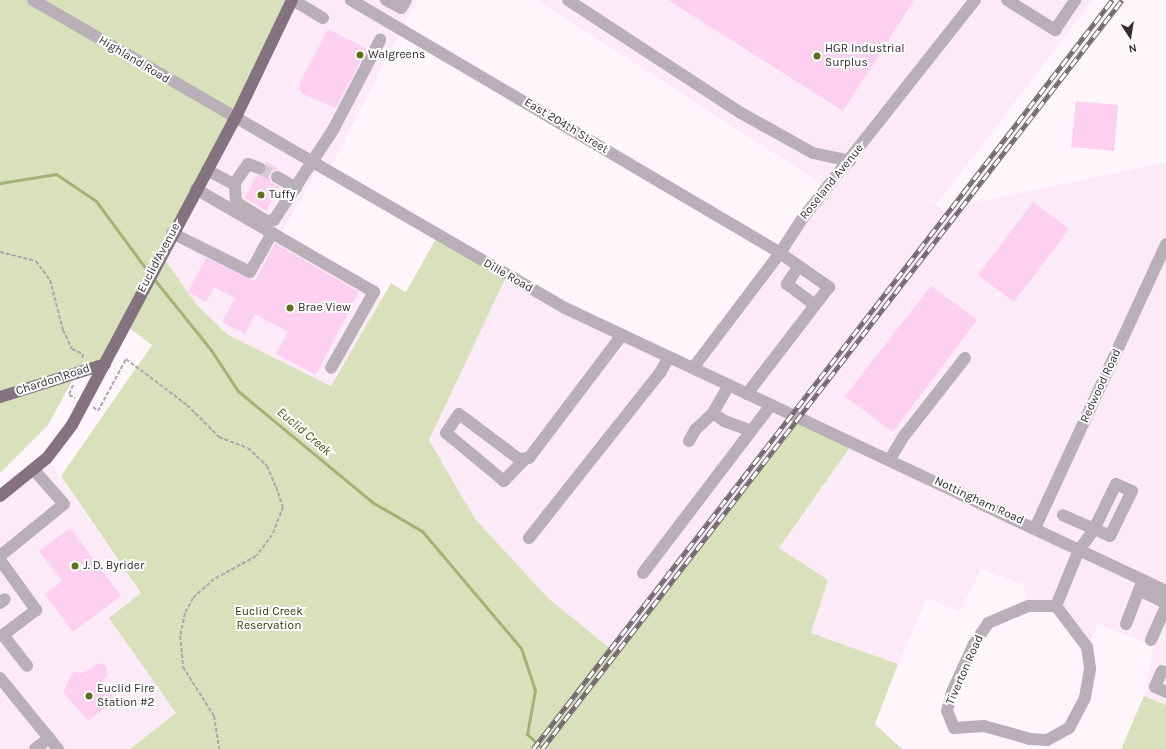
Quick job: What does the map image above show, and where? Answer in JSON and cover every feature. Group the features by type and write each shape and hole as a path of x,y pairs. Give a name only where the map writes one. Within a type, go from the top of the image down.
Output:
{"main road":[{"name":"Euclid Avenue","path":"0,496 34,470 62,440 105,364 160,254 234,119 292,0"},
{"name":"Chardon Road","path":"0,397 105,364"}],"street":[{"name":"Highland Road","path":"33,0 234,119"},
{"path":"292,0 323,18"},
{"name":"East 204th Street","path":"351,0 369,4 780,253 829,287 814,304"},
{"path":"390,1 402,8 406,0"},
{"path":"568,0 741,113 813,153 850,161"},
{"name":"Roseland Avenue","path":"693,368 780,253 802,219 850,161 975,0"},
{"path":"1007,0 1055,30 1075,0"},
{"path":"259,168 251,164 246,166 234,184 236,202 270,221 296,188 333,130 380,40"},
{"name":"Dille Road","path":"234,119 565,308 792,414"},
{"path":"207,170 234,184"},
{"path":"277,177 296,188"},
{"path":"196,189 374,292 332,368"},
{"path":"172,233 250,272 272,233"},
{"name":"Redwood Road","path":"1035,528 1166,244"},
{"path":"747,394 814,304 787,284 799,266"},
{"path":"523,461 459,414 446,433 504,481 523,461 529,458 622,335"},
{"path":"529,538 660,374 669,357"},
{"path":"890,459 904,436 965,358"},
{"path":"689,441 696,430 713,413 729,385"},
{"path":"643,573 772,405"},
{"path":"713,413 724,421 751,431"},
{"name":"Nottingham Road","path":"792,414 1035,528 1079,550 1141,585 1165,586"},
{"path":"0,556 64,504 34,470"},
{"path":"1056,606 1079,550 1094,529 1116,484 1132,491 1110,536 1094,529 1063,515"},
{"path":"0,560 36,610 3,635 27,666"},
{"path":"1126,624 1141,585 1165,610 1151,640"},
{"name":"Tiverton Road","path":"1028,606 1056,606 1071,622 1087,647 1090,669 1085,698 1069,728 1047,740 1030,739 984,726 954,728 947,711 952,692 974,644 988,623 1028,606"},
{"path":"1162,671 1155,687 1166,692"},
{"path":"0,678 58,749"},
{"path":"35,749 49,738"}],"path":[{"path":"0,252 36,262 50,280 63,330 72,349 84,356"},
{"path":"96,409 98,411 126,359 187,405 219,437 248,448 267,466 276,487 283,507 272,535 256,556 214,578 193,598 185,613 180,636 183,667 214,716 219,749"},
{"path":"72,388 68,395 72,396"}],"shaded area":[{"path":"292,0 417,0 328,172 319,167 279,237 383,297 331,386 228,335 196,304 160,254"},
{"path":"537,0 1093,0 937,204 867,152 953,218 963,205 1166,162 1166,705 1144,696 1154,646 1098,624 1087,647 1056,606 1028,606 1024,585 981,569 960,612 927,598 898,664 811,633 828,580 779,548 853,443 798,418 616,653 549,599 475,519 429,440 507,275 693,368 826,190 811,177"},
{"path":"47,458 141,594 109,618 176,713 130,749 0,749 0,496"}],"green space":[{"name":"Euclid Creek Reservation","path":"0,0 292,0 161,254 196,304 228,335 331,386 391,283 406,292 438,235 507,275 429,440 475,519 549,599 616,653 798,418 853,443 779,548 828,580 811,633 898,664 875,724 902,749 130,749 176,713 109,618 141,593 61,476 152,345 125,325 105,364 77,372 48,425 0,473"},
{"path":"1144,696 1166,705 1166,749 1121,749"}],"building":[{"name":"HGR Industrial Surplus","path":"668,0 914,0 843,111"},
{"name":"Walgreens","path":"328,29 367,49 336,108 301,93 299,88 300,82"},
{"path":"1076,101 1118,105 1114,151 1071,147"},
{"name":"Tuffy","path":"265,161 278,168 270,174 270,182 279,187 266,211 245,198 257,175 266,171"},
{"path":"1033,202 1069,229 1014,302 978,275"},
{"name":"Brae View","path":"275,243 359,292 316,375 276,354 288,332 255,314 245,334 222,322 235,298 214,287 206,302 188,292 206,258 255,281"},
{"path":"931,286 977,320 893,432 845,396"},
{"name":"J. D. Byrider","path":"70,528 121,596 73,632 45,594 62,581 39,551"},
{"name":"Euclid Fire Station #2","path":"99,663 106,666 107,676 103,681 115,700 88,721 63,692 73,672 83,673"}],"waterway":[{"name":"Euclid Creek","path":"0,183 56,174 96,201 149,273"},
{"name":"Euclid Creek","path":"154,279 211,350 238,391 372,502 422,531 521,648 535,690 527,734 543,749"}],"tunnel":[{"path":"259,168 277,177"}],"railway":[{"path":"533,749 1112,0"},
{"path":"542,749 1122,0"}],"place":[{"name":"Walgreens","path":"360,55"},
{"name":"HGR Industrial Surplus","path":"817,56"},
{"name":"Tuffy","path":"261,195"},
{"name":"Brae View","path":"290,308"},
{"name":"J. D. Byrider","path":"75,566"},
{"name":"Euclid Fire Station #2","path":"89,696"}]}
